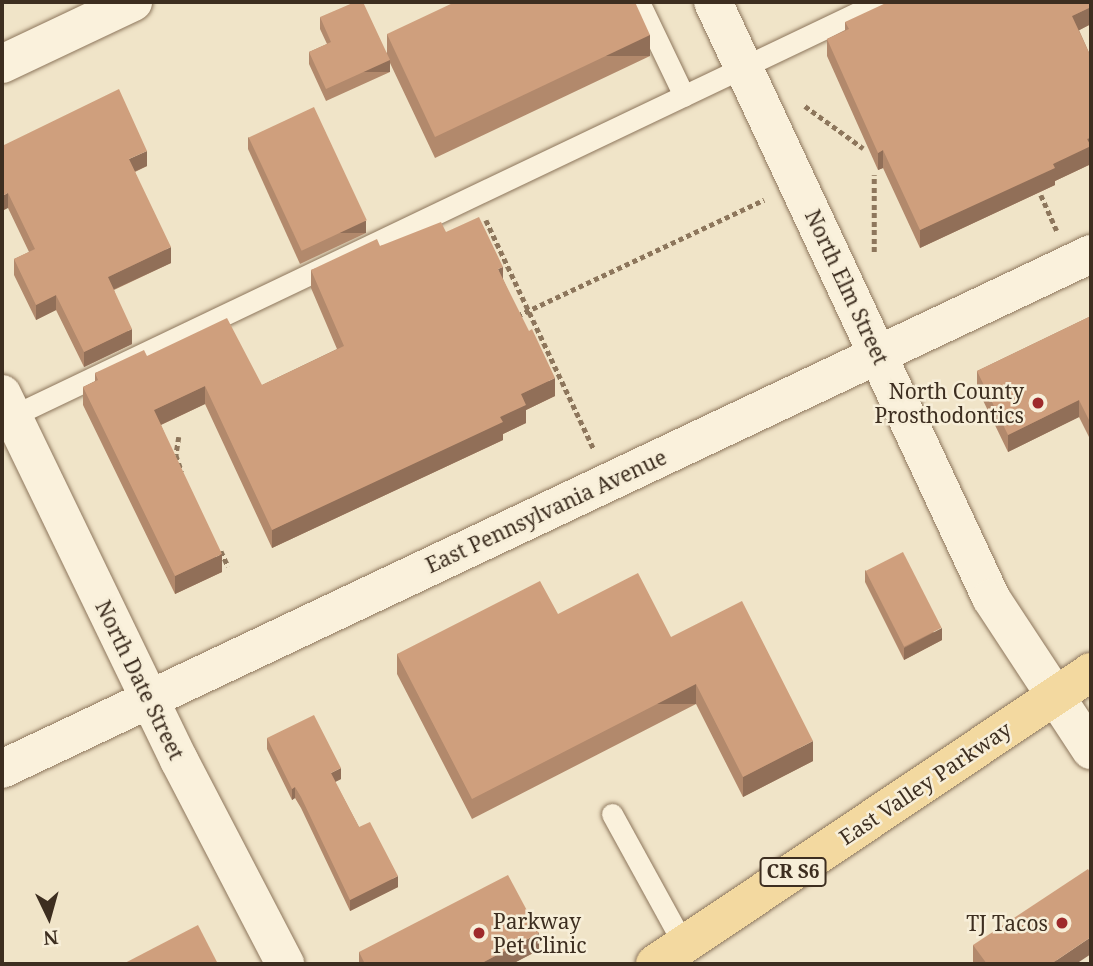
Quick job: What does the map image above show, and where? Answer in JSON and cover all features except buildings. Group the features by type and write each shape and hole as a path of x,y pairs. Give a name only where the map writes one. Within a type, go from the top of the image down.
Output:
{"main road":[{"name":"East Valley Parkway","path":"669,955 1091,672"}],"street":[{"path":"2,64 133,2"},
{"name":"North Elm Street","path":"713,2 991,598 1091,750"},
{"name":"East Pennsylvania Avenue","path":"2,769 1091,254"},
{"name":"North Date Street","path":"5,410 285,964"}],"lane":[{"path":"639,2 684,96"},
{"path":"5,410 474,194 880,2"},
{"path":"612,814 669,955"}],"path":[{"path":"801,103 863,148"},
{"path":"874,175 874,257"},
{"path":"474,194 595,452"},
{"path":"1041,195 1058,232"},
{"path":"517,316 768,198"},
{"path":"179,437 176,455 184,480"},
{"path":"214,543 228,566"}],"place":[{"name":"North County Prosthodontics","path":"1038,403"},
{"name":"TJ Tacos","path":"1062,923"},
{"name":"Parkway Pet Clinic","path":"479,933"}]}
